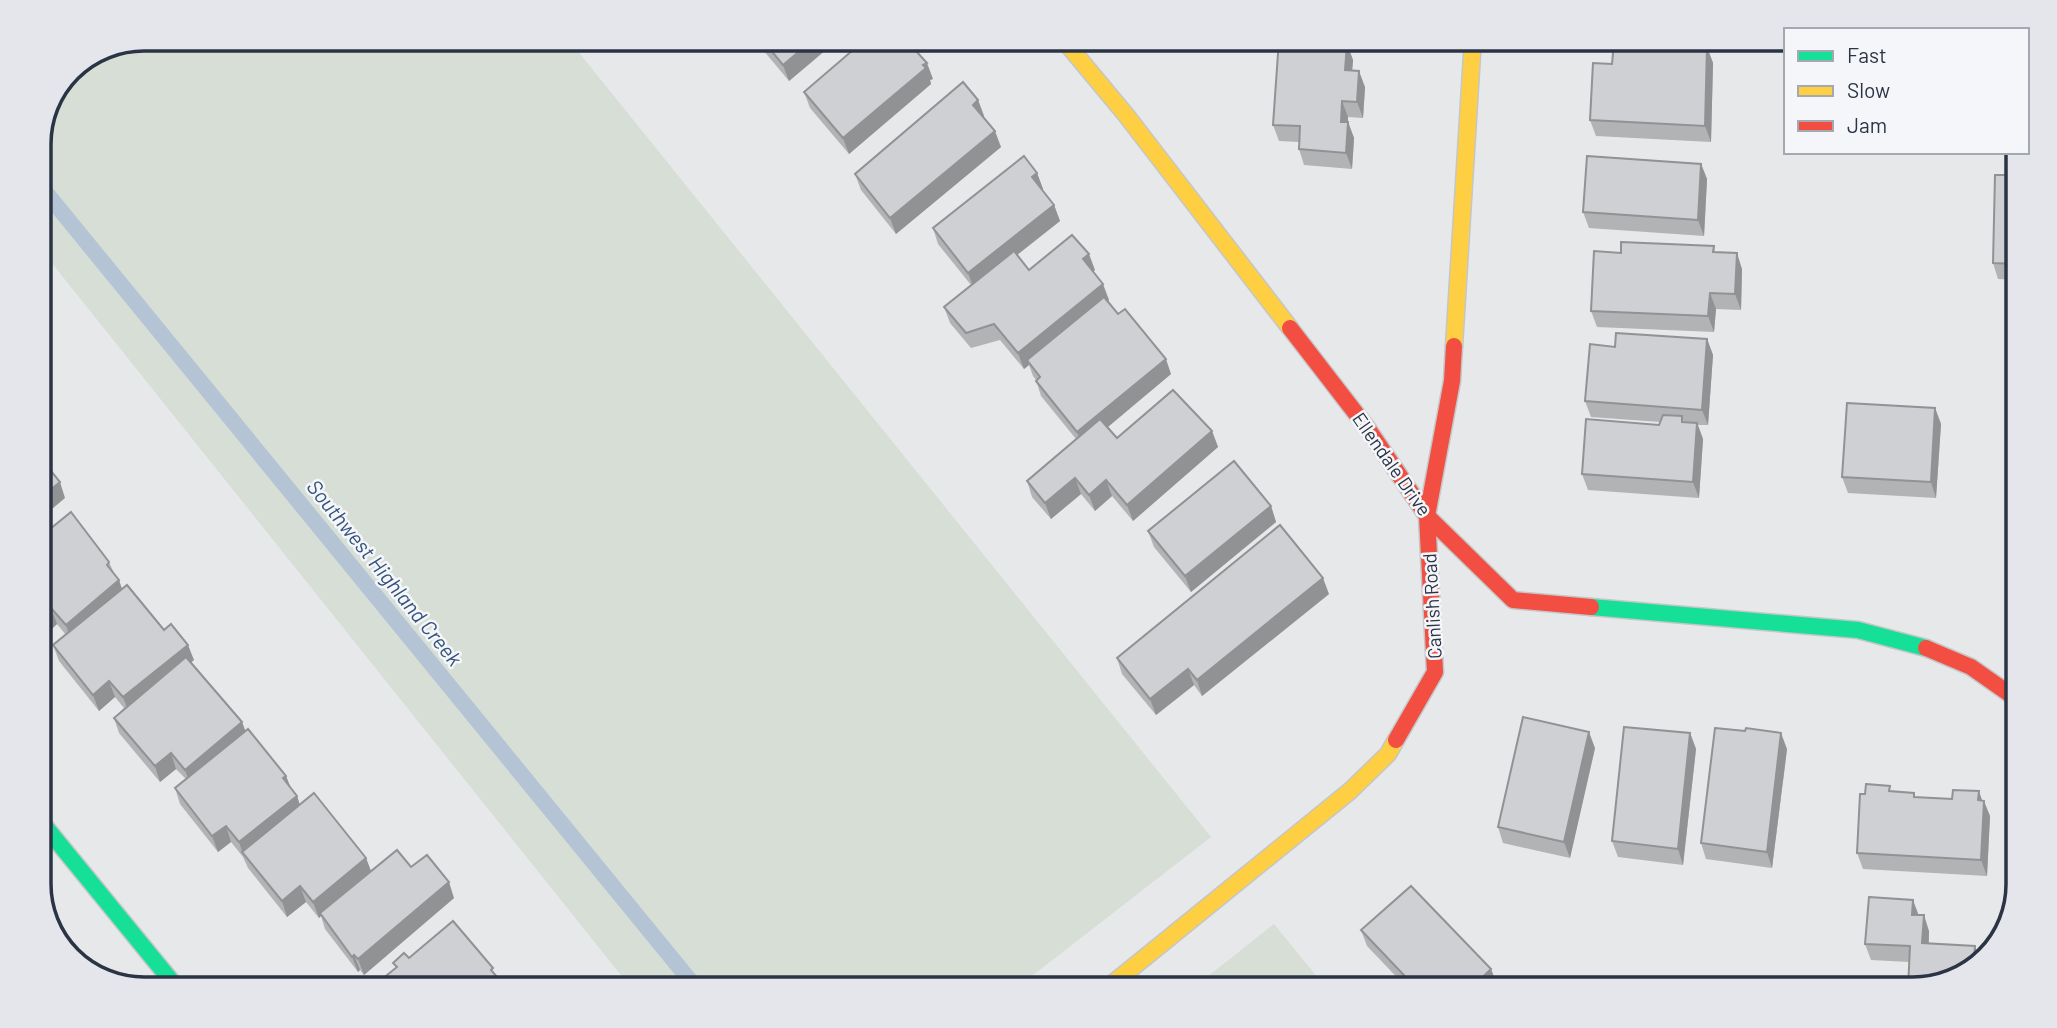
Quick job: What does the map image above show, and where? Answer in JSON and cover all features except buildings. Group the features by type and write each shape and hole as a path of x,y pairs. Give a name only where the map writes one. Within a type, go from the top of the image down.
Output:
{"street":[{"name":"Ellendale Drive","path":"1073,51 1126,115 1359,418 1427,516 1513,600 1858,630 1920,645 1971,667 2006,692"},
{"name":"Canlish Road","path":"1121,977 1350,791 1388,754 1414,714 1435,672 1427,516 1452,381 1473,51"},
{"path":"51,833 168,977"}],"shaded area":[{"path":"143,51 578,51 1211,837 1030,977 622,977 51,262 51,137 54,119 60,102 70,87 97,63 114,56"},
{"path":"1274,924 1317,977 1207,977"}],"waterway":[{"name":"Southwest Highland Creek","path":"51,199 687,977"}],"traffic: fast":[{"path":"1591,607 1858,630 1926,648"},
{"path":"51,834 168,977"}],"traffic: slow":[{"path":"1073,51 1126,115 1290,328"},
{"path":"1454,346 1472,51"},
{"path":"1121,977 1350,791 1388,754 1396,740"}],"traffic: jam":[{"path":"1290,328 1368,429 1427,516 1513,600 1591,607"},
{"path":"1396,740 1435,672 1427,516 1452,381 1454,346"},
{"path":"1926,648 1971,667 2006,692"}]}
